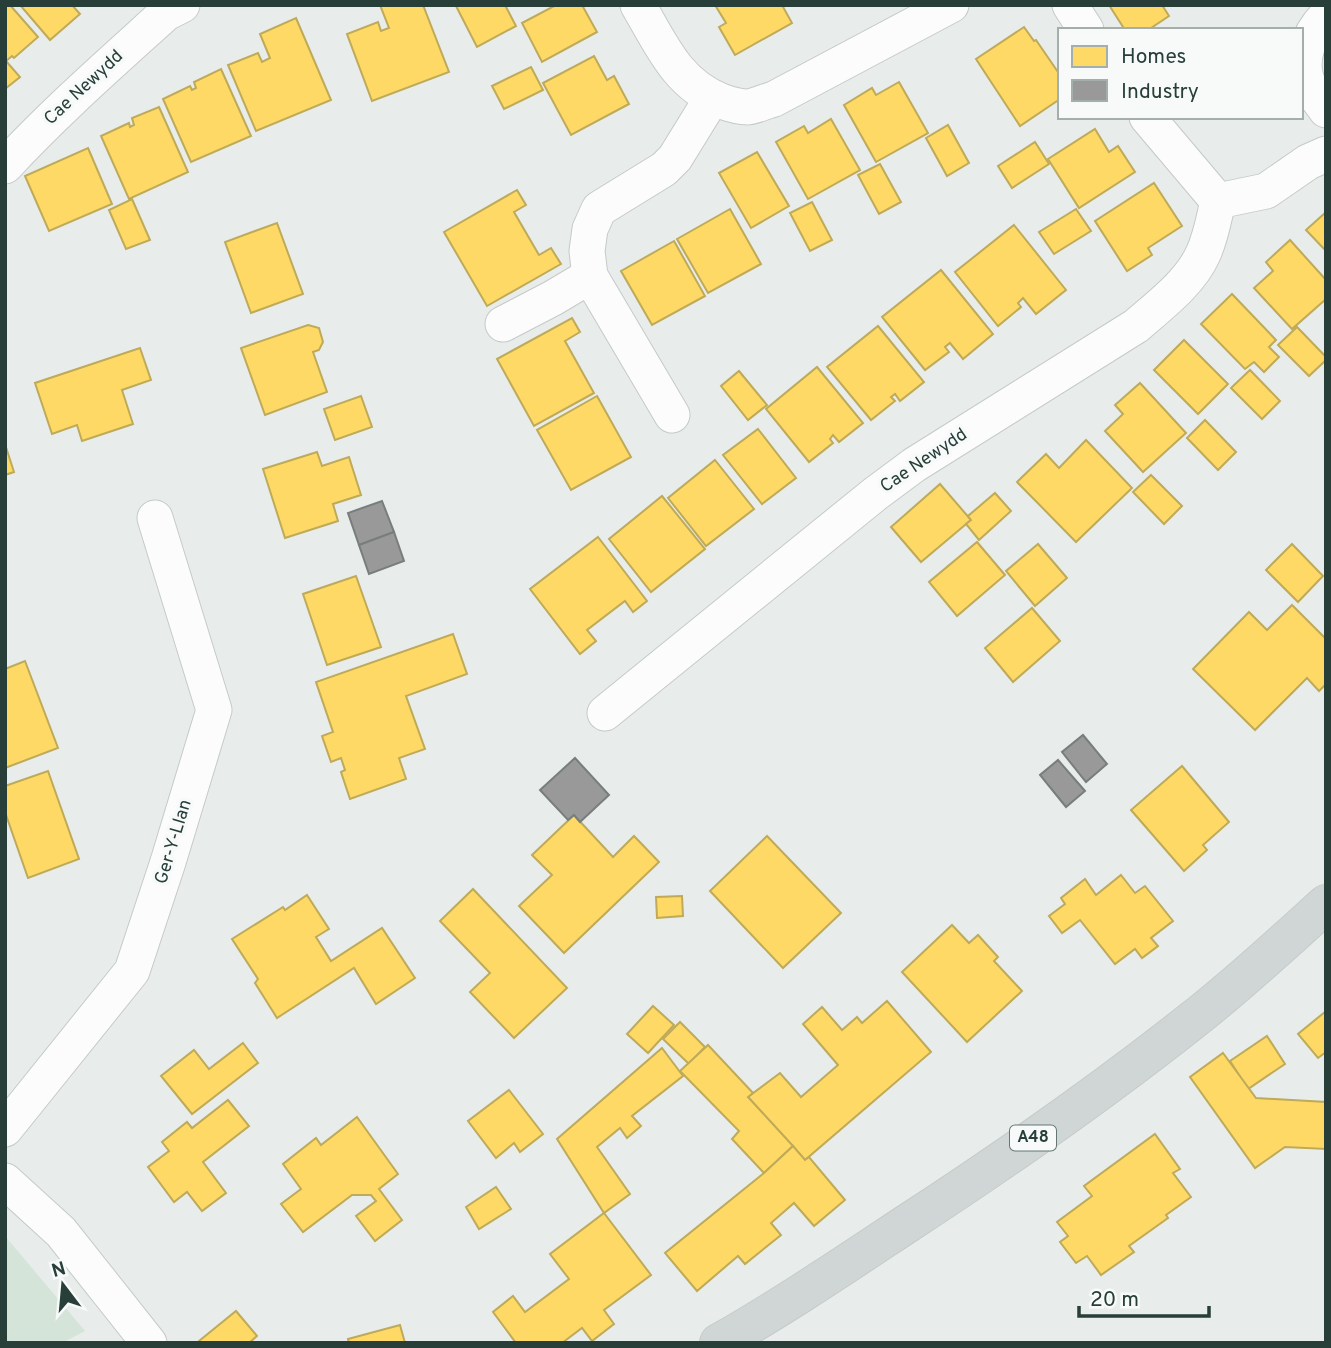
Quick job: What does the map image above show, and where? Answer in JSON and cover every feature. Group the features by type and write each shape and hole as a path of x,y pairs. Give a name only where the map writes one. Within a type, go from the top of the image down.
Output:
{"main road":[{"name":"A48","path":"719,1343 960,1189 1130,1068 1253,970 1326,904"}],"street":[{"path":"638,5 676,69 695,88 712,98 748,107 774,99 951,5"},
{"path":"1070,5 1085,28"},
{"name":"Cae Newydd","path":"5,166 169,8"},
{"path":"1326,16 1309,41 1303,68 1308,85 1326,110"},
{"path":"672,415 590,276 587,251 590,229 598,208 664,169 675,158 712,98"},
{"path":"1149,119 1218,201 1266,191 1308,162 1326,154"},
{"name":"Cae Newydd","path":"605,713 914,465 1136,326 1188,277 1203,255 1218,201"},
{"path":"503,324 590,276"},
{"name":"Ger-Y-Llan","path":"5,1129 132,971 214,710 155,518"},
{"path":"5,1181 61,1232 149,1343"}],"green space":[{"path":"5,1236 85,1331 62,1343 5,1343"}],"building: Homes":[{"path":"5,5 10,5 38,37 14,58 12,56 6,61 20,77 5,89"},
{"path":"20,5 72,5 80,14 50,40"},
{"path":"380,5 423,5 449,72 372,101 347,34 378,22 381,31 389,28"},
{"path":"505,5 516,26 477,47 456,6"},
{"path":"556,5 582,5 597,32 542,62 522,23"},
{"path":"715,5 782,5 792,23 735,55 719,27 726,23"},
{"path":"1109,5 1162,5 1169,16 1151,28 1124,28"},
{"path":"296,18 331,100 256,131 228,65 258,53 262,62 270,58 260,34"},
{"path":"1024,27 1058,72 1058,100 1020,126 976,59"},
{"path":"594,56 607,80 614,76 629,104 571,135 543,83"},
{"path":"531,67 543,90 504,109 492,86"},
{"path":"221,69 251,136 191,162 163,99 190,86 192,90 196,88 194,82"},
{"path":"899,82 928,133 876,162 844,105 872,88 876,95"},
{"path":"159,107 188,172 129,199 101,136 129,123 130,127 134,125 132,118"},
{"path":"831,119 860,170 808,199 776,142 804,126 808,133"},
{"path":"948,125 969,163 947,176 926,138"},
{"path":"1095,129 1109,152 1118,146 1135,172 1079,208 1048,159"},
{"path":"1035,142 1049,164 1012,188 998,166"},
{"path":"88,148 112,204 49,231 25,176"},
{"path":"757,152 789,206 751,228 719,173"},
{"path":"880,164 901,202 879,214 858,175"},
{"path":"1154,183 1182,226 1148,248 1152,255 1127,271 1095,221"},
{"path":"517,190 526,205 514,212 539,255 551,248 561,264 487,306 444,232"},
{"path":"132,199 150,240 126,249 109,210"},
{"path":"812,202 832,240 810,251 790,213"},
{"path":"730,209 761,264 708,293 677,239"},
{"path":"1076,209 1091,231 1054,254 1039,232"},
{"path":"1326,212 1326,251 1306,230"},
{"path":"277,223 303,294 251,313 225,242"},
{"path":"1014,225 1066,290 1036,314 1023,298 1018,303 1021,307 998,326 955,272"},
{"path":"1290,240 1326,280 1326,299 1292,329 1254,288 1273,271 1266,262"},
{"path":"674,241 705,296 652,325 621,271"},
{"path":"941,270 993,334 963,359 950,343 945,347 949,352 925,370 882,317"},
{"path":"1232,294 1276,340 1269,347 1279,357 1264,372 1254,362 1245,369 1201,324"},
{"path":"572,318 580,332 565,341 594,393 534,426 497,359"},
{"path":"308,325 319,328 323,342 319,350 313,352 327,392 265,415 241,348"},
{"path":"878,326 924,382 900,401 895,394 891,397 895,401 871,420 827,367"},
{"path":"1297,327 1326,357 1309,376 1278,345"},
{"path":"1184,340 1228,384 1198,414 1154,370"},
{"path":"140,348 151,380 122,390 133,424 82,441 77,425 52,434 35,383"},
{"path":"817,367 863,423 839,442 833,435 830,439 833,443 809,462 766,409"},
{"path":"1250,370 1280,401 1262,419 1231,388"},
{"path":"739,371 767,405 748,420 721,386"},
{"path":"1140,383 1186,433 1143,472 1105,431 1123,414 1115,405"},
{"path":"361,396 372,427 335,440 324,409"},
{"path":"597,396 631,457 571,490 537,430"},
{"path":"1205,420 1236,452 1218,470 1187,438"},
{"path":"758,429 796,478 762,504 723,455"},
{"path":"1086,440 1132,488 1076,542 1017,482 1046,454 1059,468"},
{"path":"5,444 14,472 5,475"},
{"path":"317,452 322,466 349,457 361,495 333,504 338,521 285,538 263,469"},
{"path":"715,460 754,509 706,546 668,498"},
{"path":"1151,475 1182,506 1164,524 1133,492"},
{"path":"940,484 971,520 921,562 891,527"},
{"path":"995,493 1011,511 979,540 966,524 971,520 968,516"},
{"path":"662,496 705,549 651,592 609,539"},
{"path":"598,537 647,601 633,612 625,601 587,630 596,641 580,654 530,589"},
{"path":"977,542 1005,575 957,616 929,582"},
{"path":"1038,544 1067,578 1035,606 1006,571"},
{"path":"1292,544 1323,576 1298,602 1266,570"},
{"path":"356,576 381,647 327,665 303,594"},
{"path":"1292,605 1326,639 1326,684 1319,691 1307,678 1255,730 1193,669 1249,612 1267,630"},
{"path":"1032,608 1060,641 1013,682 985,648"},
{"path":"453,634 467,674 406,696 425,749 399,758 406,779 350,799 341,772 345,770 341,758 331,762 322,736 333,732 316,682"},
{"path":"25,661 58,748 5,768 5,669"},
{"path":"1182,766 1229,822 1203,845 1207,850 1184,871 1131,810"},
{"path":"48,771 79,859 28,878 5,812 5,786"},
{"path":"574,815 613,857 634,836 659,862 564,953 519,906 552,875 532,855"},
{"path":"767,836 841,913 783,968 710,891"},
{"path":"1121,875 1135,893 1145,886 1173,921 1151,938 1158,946 1142,958 1135,949 1115,964 1080,920 1062,933 1049,916 1065,904 1061,898 1085,879 1096,895"},
{"path":"473,889 567,988 514,1038 470,992 490,973 440,921"},
{"path":"307,895 329,929 316,937 331,961 382,928 415,978 376,1004 354,968 277,1018 255,983 258,979 232,939"},
{"path":"682,896 683,916 657,918 656,897"},
{"path":"952,925 969,943 978,935 998,957 994,961 1022,991 967,1042 902,972"},
{"path":"887,1001 931,1052 805,1160 748,1097 780,1073 801,1097 838,1065 803,1024 822,1007 842,1030 857,1017 862,1023"},
{"path":"653,1006 674,1025 648,1053 627,1034"},
{"path":"1326,1011 1326,1052 1318,1058 1298,1034"},
{"path":"680,1022 705,1047 689,1064 663,1039"},
{"path":"1267,1036 1285,1064 1248,1089 1230,1061"},
{"path":"243,1043 258,1063 192,1114 161,1076 194,1050 209,1069"},
{"path":"708,1045 753,1093 748,1097 793,1146 764,1173 732,1139 739,1131 680,1071"},
{"path":"662,1048 683,1076 632,1116 641,1126 627,1138 620,1128 597,1147 630,1194 604,1213 557,1139"},
{"path":"1223,1053 1256,1098 1326,1102 1326,1149 1285,1147 1255,1168 1190,1077"},
{"path":"509,1090 543,1134 520,1152 514,1143 496,1158 468,1121"},
{"path":"228,1100 249,1126 203,1162 226,1193 202,1211 187,1192 174,1202 148,1167 169,1151 162,1142 187,1122 192,1128"},
{"path":"357,1117 398,1174 379,1189 402,1220 375,1241 356,1216 376,1201 371,1195 352,1195 303,1232 281,1204 301,1189 283,1164 316,1138 321,1145"},
{"path":"1155,1134 1180,1169 1173,1173 1191,1197 1166,1215 1168,1218 1129,1246 1134,1252 1101,1275 1087,1256 1076,1263 1060,1242 1068,1236 1057,1222 1092,1196 1084,1186"},
{"path":"793,1146 805,1160 809,1157 845,1200 814,1226 794,1203 771,1223 781,1235 745,1264 738,1256 697,1291 665,1253 764,1173"},
{"path":"496,1187 511,1209 479,1229 466,1207"},
{"path":"604,1213 651,1275 604,1310 614,1324 592,1341 582,1328 562,1343 516,1343 493,1312 513,1296 525,1312 569,1279 550,1254"},
{"path":"236,1311 257,1336 249,1343 200,1343 199,1341"},
{"path":"400,1325 405,1343 349,1343 348,1339"}],"building: Industry":[{"path":"382,501 394,532 359,545 348,513"},
{"path":"394,532 404,561 369,574 359,545"},
{"path":"1083,735 1107,764 1086,782 1062,752"},
{"path":"575,758 609,795 580,822 574,815 568,820 540,790"},
{"path":"1058,760 1085,791 1066,807 1040,775"}]}
